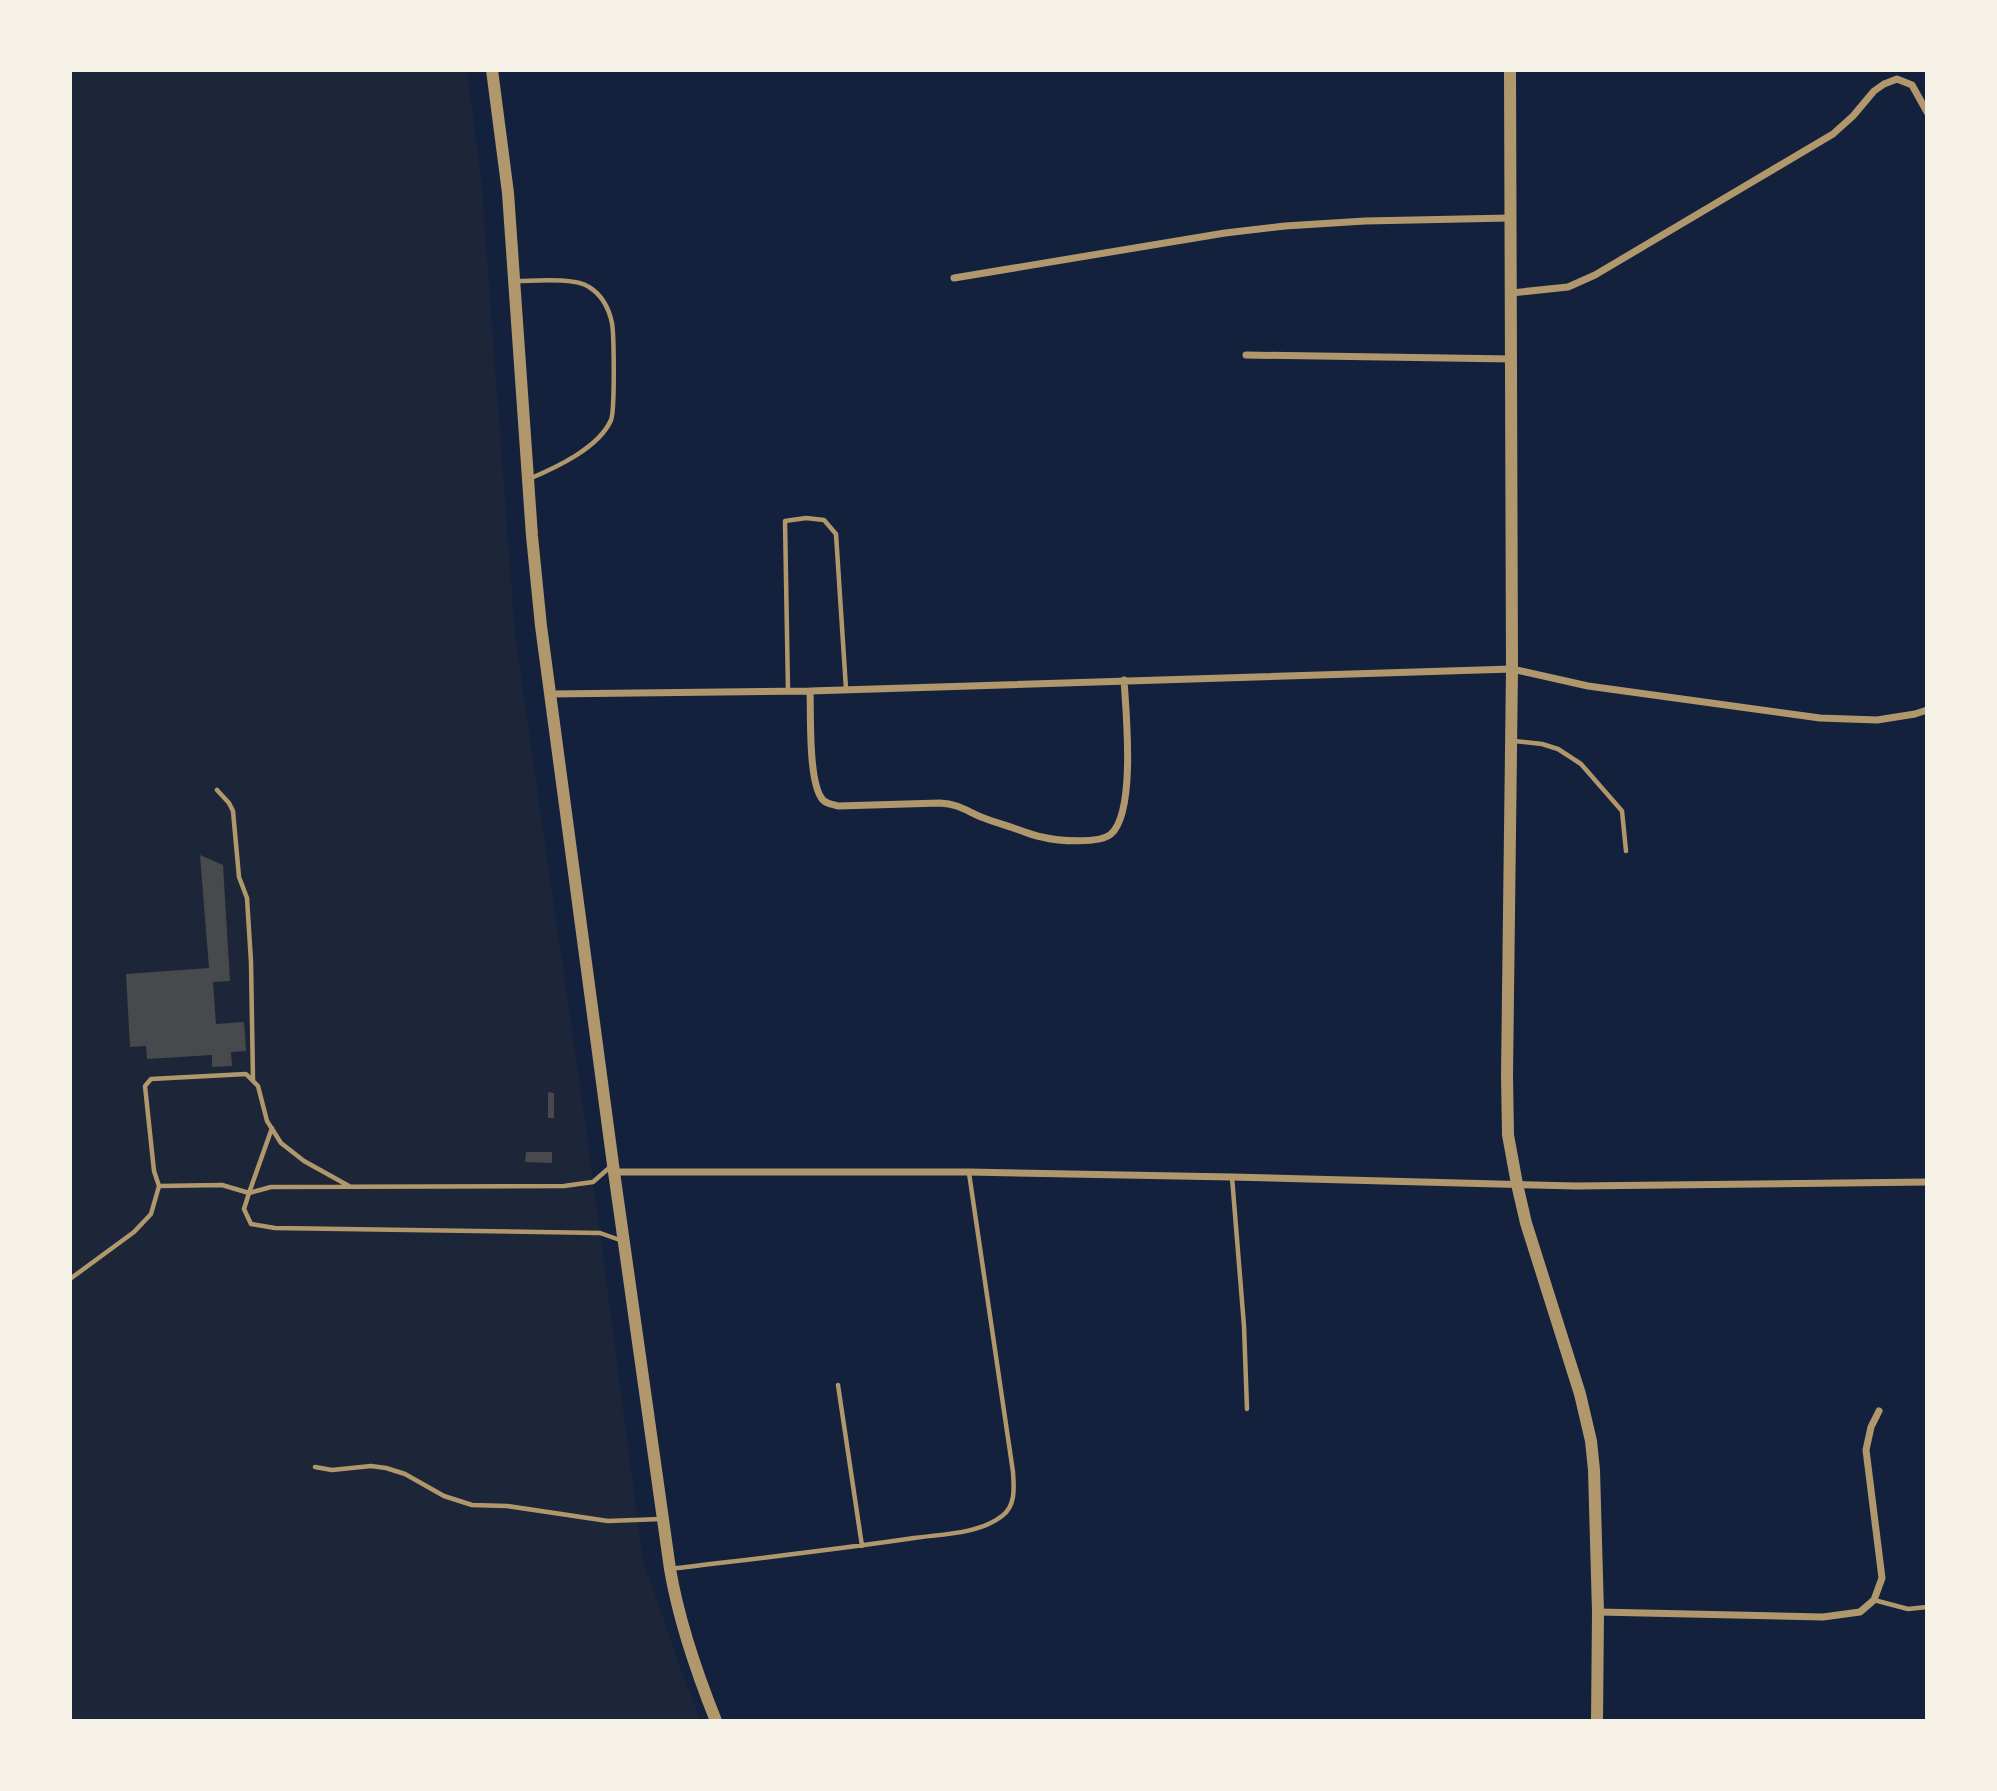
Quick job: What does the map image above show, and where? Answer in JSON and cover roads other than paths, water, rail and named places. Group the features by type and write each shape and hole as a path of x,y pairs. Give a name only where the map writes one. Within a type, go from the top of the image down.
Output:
{"street":[{"path":"492,70 508,193 541,626 613,1168 677,1608 716,1721"},
{"path":"1510,70 1512,669 1508,1135 1526,1223 1580,1394 1591,1441 1598,1612 1597,1721"},
{"path":"1511,293 1568,287 1595,275 1833,134 1884,84 1897,79 1912,85 1927,112"},
{"path":"954,278 1225,233 1285,226 1366,221 1510,218"},
{"path":"1246,355 1512,359"},
{"path":"550,694 810,691 1512,669 1588,686 1819,718 1877,720 1927,710"},
{"path":"810,691 813,778 817,793 825,802 838,806 956,804 982,817 1042,838 1073,840 1102,838 1112,833 1121,816 1126,792 1124,680"},
{"path":"613,1168 969,1172 1576,1186 1927,1182"},
{"path":"1598,1612 1823,1617 1860,1612 1874,1600 1882,1578 1866,1450 1871,1427 1879,1411"}],"lane":[{"path":"514,281 572,282 588,286 604,300 612,323 612,419 583,451 528,480"},
{"path":"788,691 785,521 806,518 824,520 836,534 846,689"},
{"path":"1511,741 1542,744 1559,749 1581,764 1622,811 1626,851"},
{"path":"217,790 233,811 239,877 247,898 253,1081"},
{"path":"70,1279 134,1232 151,1214 159,1186 154,1171 145,1086 151,1079 246,1074 258,1086 267,1121 281,1143 304,1161 350,1186"},
{"path":"272,1128 244,1209 250,1224 275,1228 600,1233 623,1241"},
{"path":"159,1186 222,1185 249,1193 271,1187 565,1186 593,1182 613,1168"},
{"path":"670,1569 862,1546 970,1529 993,1522 1005,1514 1012,1503 1013,1472 969,1172"},
{"path":"1232,1177 1244,1326 1247,1409"},
{"path":"838,1385 862,1546"},
{"path":"314,1467 332,1470 371,1466 386,1468 405,1474 444,1496 472,1505 507,1506 608,1521 663,1518"},
{"path":"1874,1600 1908,1609 1927,1607"}]}
